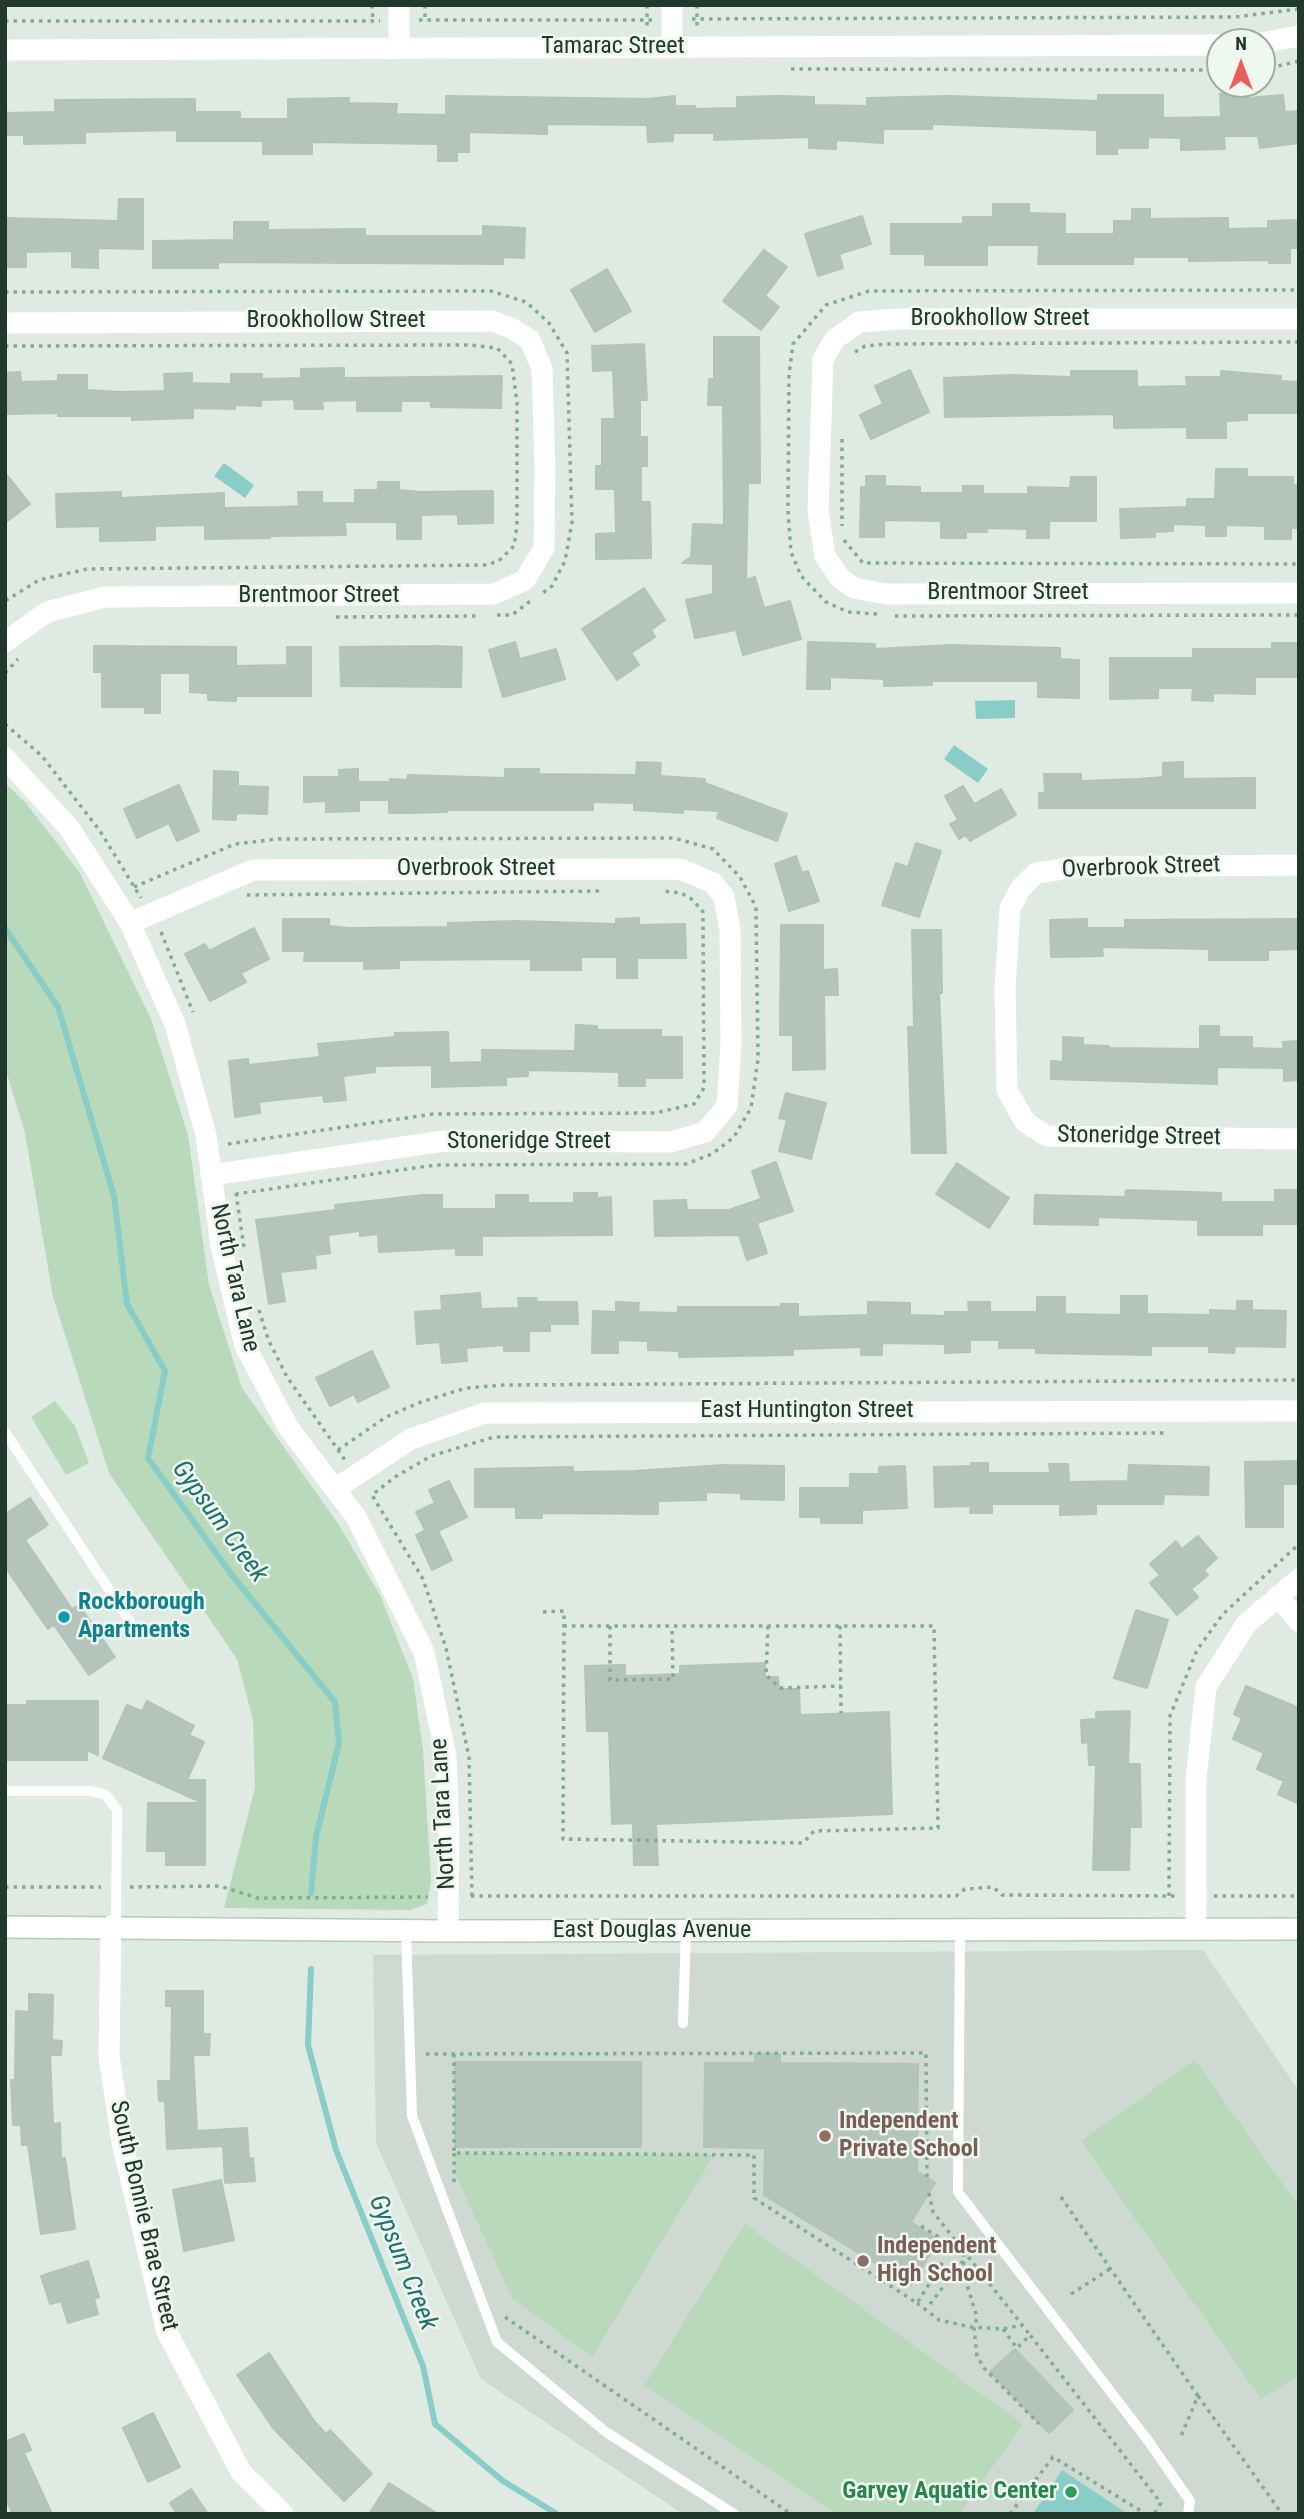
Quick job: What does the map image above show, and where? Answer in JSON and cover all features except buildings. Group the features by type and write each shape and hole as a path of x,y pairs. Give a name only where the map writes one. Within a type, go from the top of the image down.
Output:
{"street":[{"path":"399,5 399,48"},
{"path":"671,46 672,5"},
{"path":"1276,40 1299,36"},
{"name":"Tamarac Street","path":"5,50 1206,45"},
{"name":"Brookhollow Street","path":"819,464 823,359 835,339 859,322 898,319 1299,319"},
{"name":"Brookhollow Street","path":"5,323 492,321 511,328 530,340 542,369 545,469"},
{"name":"Brentmoor Street","path":"819,464 818,511 825,556 839,578 853,588 886,594 1299,593"},
{"name":"Brentmoor Street","path":"5,642 47,612 105,597 494,594 525,580 544,548 545,469"},
{"name":"North Tara Lane","path":"5,758 69,830 130,923 175,1024 206,1135 221,1246 246,1346 288,1427 356,1517 424,1652 446,1756 448,1931"},
{"name":"Overbrook Street","path":"1006,1000 1010,908 1021,888 1036,873 1076,867 1299,865"},
{"name":"Overbrook Street","path":"130,923 253,870 680,869 713,883 724,897 730,929 731,996"},
{"name":"Stoneridge Street","path":"211,1175 444,1141 671,1142 705,1132 727,1106 731,996"},
{"name":"Stoneridge Street","path":"1006,1000 1007,1090 1025,1122 1046,1136 1299,1139"},
{"name":"East Huntington Street","path":"335,1489 411,1439 485,1413 1299,1411"},
{"path":"1196,1929 1196,1779 1206,1686 1247,1623 1299,1579"},
{"path":"1278,1596 1299,1622"},
{"name":"South Bonnie Brae Street","path":"113,1926 109,2056 122,2142 167,2332 241,2472 283,2514"},
{"name":"East Douglas Avenue","path":"5,1927 406,1931 1299,1929"}],"lane":[{"path":"5,1432 133,1626"},
{"path":"5,1791 91,1791 106,1795 117,1810 113,1926"},
{"path":"960,1929 958,2192 1149,2442 1190,2501 1188,2514"},
{"path":"406,1931 412,2116 497,2342 606,2432 734,2514"},
{"path":"683,2023 686,1931"}],"path":[{"path":"372,5 373,20"},
{"path":"425,5 425,20"},
{"path":"647,5 648,30"},
{"path":"697,5 697,26"},
{"path":"1276,67 1299,61"},
{"path":"1299,290 869,291 826,306 793,344 789,375 788,511 791,552 801,576 827,602 848,612 901,617 1299,615"},
{"path":"5,292 491,291 526,302 550,323 567,353 572,522 565,561 552,586 512,615 433,618 324,617"},
{"path":"851,354 865,346 889,344 1299,342"},
{"path":"5,346 470,345 497,348 512,364 517,402 517,526 514,546 501,559 488,565 87,569 39,580 5,601"},
{"path":"842,427 842,538 850,552 863,563 1299,564"},
{"path":"5,673 25,653"},
{"path":"134,887 235,844 278,839 674,838 713,849 740,877 755,906 758,1059 751,1108 734,1137 712,1154 686,1164 435,1166 236,1194"},
{"path":"228,1144 433,1114 655,1113 694,1104 704,1088 703,912 693,900 681,893 660,890"},
{"path":"245,895 605,891"},
{"path":"338,1450 386,1417 421,1402 466,1388 505,1385 1299,1380"},
{"path":"472,1896 469,1757 446,1648 423,1579 372,1495 394,1477 430,1456 494,1437 1173,1433"},
{"path":"543,1612 564,1611 563,1839 803,1843 814,1831 938,1828 934,1626 564,1626"},
{"path":"610,1626 610,1680 673,1679 672,1626"},
{"path":"768,1626 766,1675 779,1688 841,1686"},
{"path":"840,1626 841,1713"},
{"path":"5,1887 220,1886 257,1898 956,1896 965,1889 993,1887 1002,1895 1299,1896"},
{"path":"426,2054 926,2053 927,2177"},
{"path":"454,2054 454,2185"},
{"path":"454,2153 754,2155 754,2198 939,2320 974,2328 1003,2329 1021,2325"},
{"path":"929,2193 933,2212 1161,2504 1154,2514"},
{"path":"1061,2197 1282,2514"},
{"path":"921,2226 964,2253"},
{"path":"964,2253 962,2272 977,2317 974,2328 977,2356 984,2368 1039,2424"},
{"path":"930,2304 963,2260"},
{"path":"917,2303 943,2262"},
{"path":"1071,2294 1110,2269"},
{"path":"501,2308 506,2320 791,2514"},
{"path":"1003,2329 1017,2348 1030,2335"},
{"path":"1181,2436 1198,2396"},
{"path":"1010,2514 1053,2457 1146,2514"}],"shaded area":[{"name":"Independent High School","path":"1203,1950 1299,2091 1299,2514 683,2514 481,2379 376,2143 373,1955"}],"green space":[{"path":"5,783 25,802 80,873 151,1019 188,1135 209,1285 242,1388 339,1525 381,1597 413,1679 423,1750 431,1881 427,1904 410,1910 224,1908 255,1788 253,1720 237,1659 109,1473 53,1297 25,1133 5,1067"},
{"path":"55,1401 75,1426 89,1463 66,1475 31,1417"},
{"path":"1195,2060 1299,2207 1299,2375 1261,2399 1081,2141"},
{"path":"454,2153 714,2155 592,2357 512,2298 454,2171"},
{"path":"745,2224 1023,2424 959,2514 836,2514 645,2385"}],"water":[{"path":"224,463 254,485 245,498 214,476"},
{"path":"1015,700 1015,718 976,719 975,701"},
{"path":"954,745 988,769 978,783 944,759"},
{"name":"Garvey Aquatic Center","path":"1062,2470 1128,2514 1033,2514"}],"waterway":[{"name":"Gypsum Creek","path":"5,928 58,1007 114,1196 127,1304 165,1371 148,1458 231,1574 335,1702 339,1743 316,1837 311,1893"},
{"name":"Gypsum Creek","path":"311,1969 308,2045 336,2150 423,2366 435,2424 503,2481 557,2514"}],"place":[{"name":"Rockborough Apartments","path":"64,1617"},
{"name":"Independent Private School","path":"825,2136"},
{"name":"Independent High School","path":"863,2261"},
{"name":"Garvey Aquatic Center","path":"1071,2492"}]}
